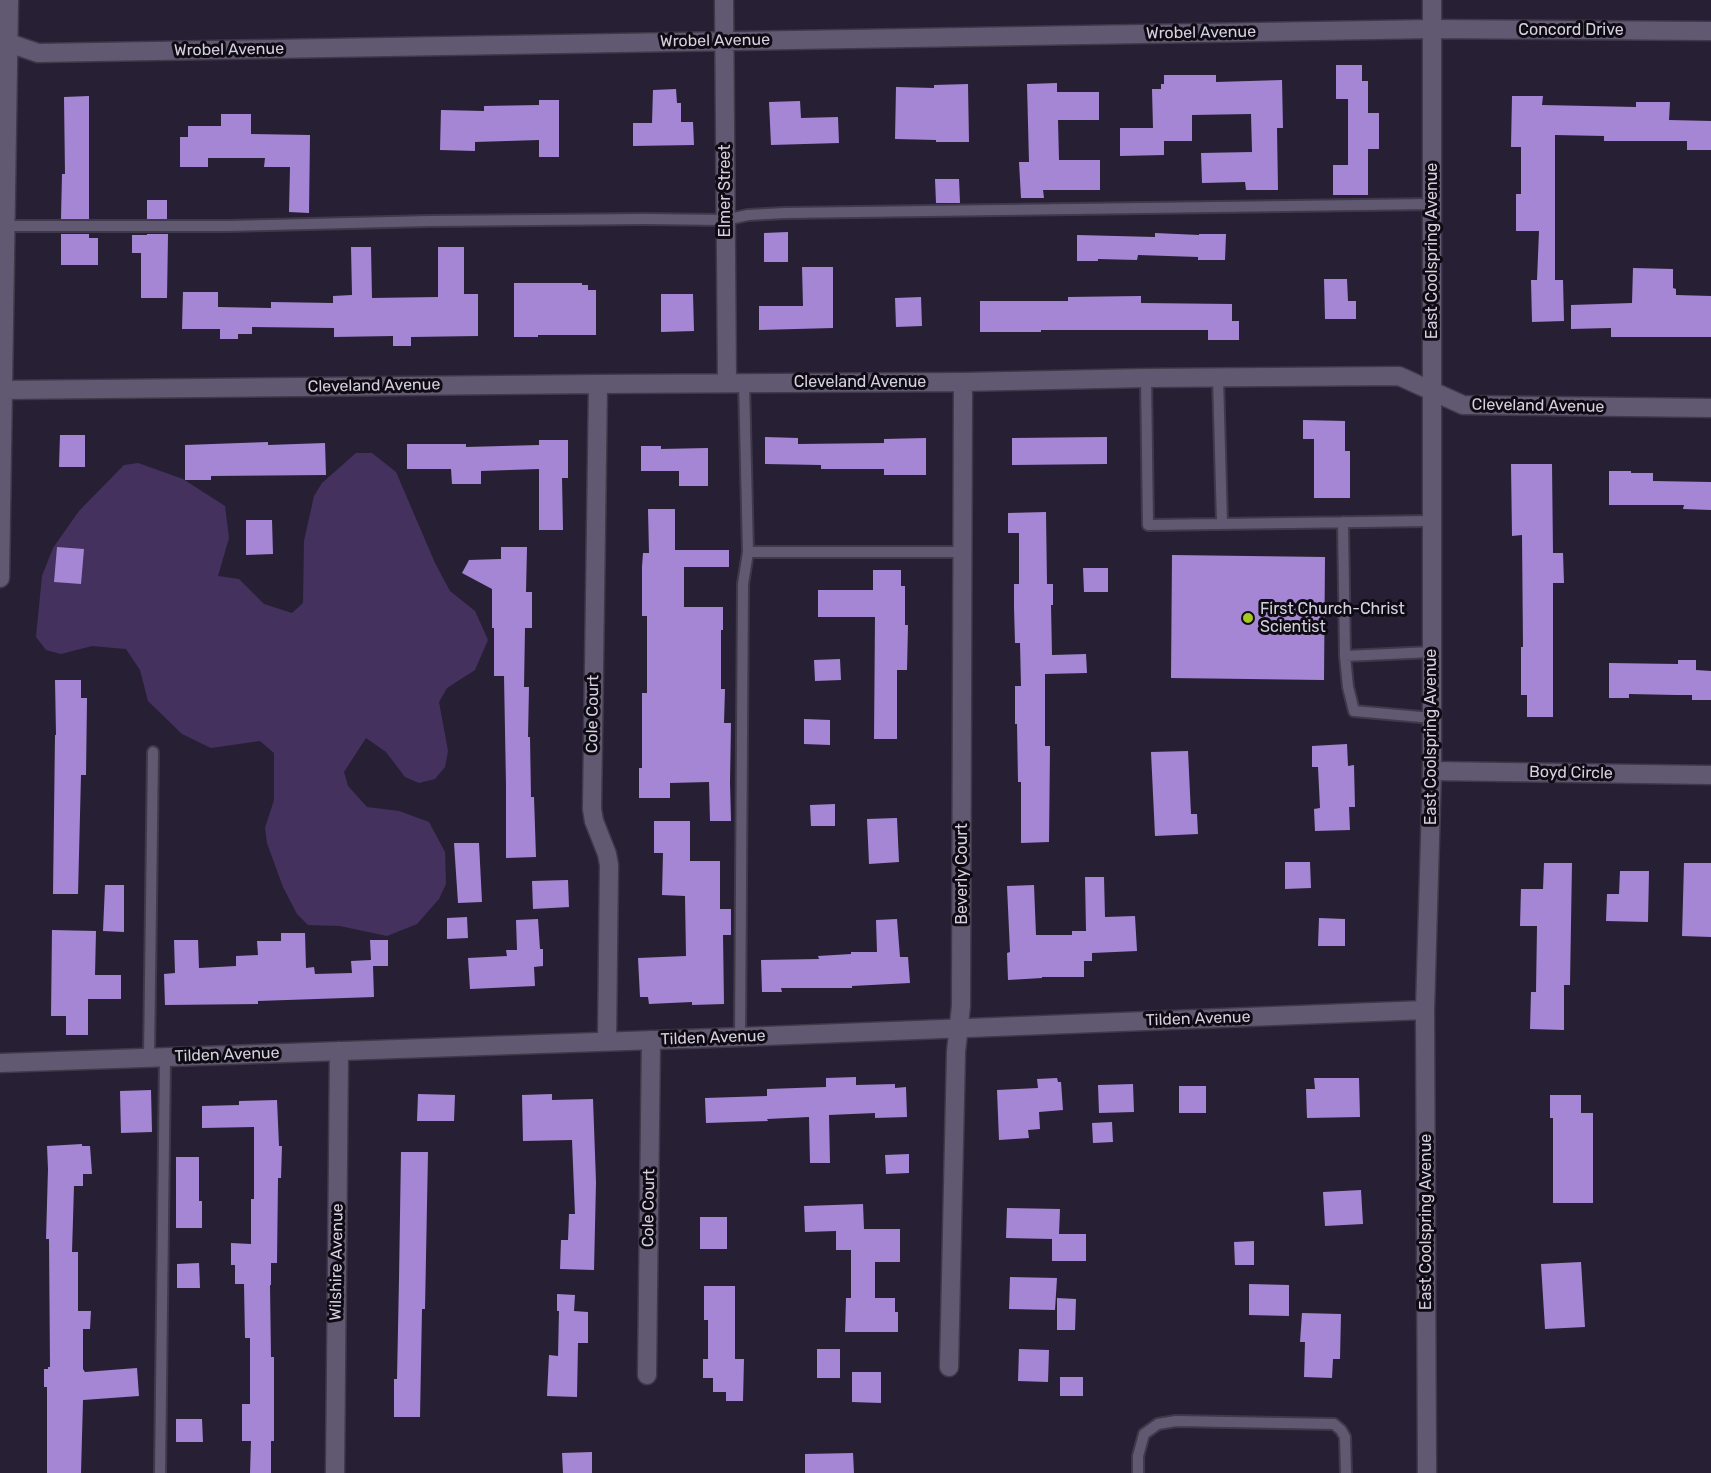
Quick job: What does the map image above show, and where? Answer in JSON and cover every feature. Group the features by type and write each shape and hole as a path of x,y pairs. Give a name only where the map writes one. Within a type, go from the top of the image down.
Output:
{"street":[{"path":"0,578 5,226 4,42 9,0"},
{"name":"Elmer Street","path":"724,0 725,220 736,383"},
{"name":"East Coolspring Avenue","path":"1427,1473 1425,1010 1432,771 1432,0"},
{"name":"Wrobel Avenue","path":"4,42 38,53 1432,29"},
{"name":"Concord Drive","path":"1432,29 1711,31"},
{"name":"Cleveland Avenue","path":"1,390 1399,376 1463,405 1711,408"},
{"name":"Beverly Court","path":"949,1367 956,1052 961,994 963,382"},
{"name":"Cole Court","path":"598,384 592,809 609,865 607,1041"},
{"name":"Boyd Circle","path":"1432,771 1711,775"},
{"name":"Tilden Avenue","path":"0,1063 1425,1010"},
{"name":"Cole Court","path":"647,1375 651,1040"},
{"name":"Wilshire Avenue","path":"335,1473 339,1051"}],"lane":[{"path":"5,226 228,226 451,221 725,220 748,215 786,213 1432,204"},
{"path":"1146,378 1148,525 1431,522"},
{"path":"1218,378 1222,524"},
{"path":"736,383 748,552 742,584 740,1037"},
{"path":"1343,522 1345,656 1348,687 1354,711 1432,718"},
{"path":"748,552 963,552"},
{"path":"1345,656 1432,652"},
{"path":"153,752 160,1473"},
{"path":"1138,1473 1138,1456 1144,1434 1158,1424 1176,1422 1334,1424 1341,1430 1344,1437 1346,1473"}],"shaded area":[{"path":"356,453 372,453 396,472 435,563 450,591 475,611 488,640 475,670 447,688 439,702 448,751 445,767 435,779 419,783 405,777 386,752 366,738 344,772 348,786 367,807 399,811 429,822 445,852 446,884 439,899 417,924 387,936 340,926 308,925 297,914 283,887 267,843 265,828 274,800 274,753 260,741 211,748 182,734 148,701 140,670 126,649 92,646 61,654 46,650 36,637 42,576 53,548 79,511 124,465 138,463 183,479 225,506 229,538 218,576 239,579 264,604 292,613 303,603 304,541 314,496 322,483"}],"building":[{"path":"1336,65 1362,65 1362,81 1368,81 1368,113 1379,113 1379,149 1368,149 1368,195 1333,195 1333,165 1348,165 1348,99 1336,99"},
{"path":"1164,75 1216,75 1216,82 1282,80 1283,128 1277,128 1278,190 1246,190 1245,182 1202,183 1201,153 1252,152 1251,114 1192,115 1192,141 1164,141 1164,155 1120,156 1120,128 1153,128 1152,89 1161,89 1161,84 1164,84"},
{"path":"1057,83 1057,92 1099,92 1099,120 1058,120 1059,160 1100,160 1100,190 1043,190 1044,198 1021,198 1019,162 1029,162 1027,84"},
{"path":"968,84 969,142 895,139 896,87 934,88 934,85"},
{"path":"676,89 677,103 681,103 681,122 693,122 694,145 633,146 633,123 652,123 653,90"},
{"path":"89,96 89,219 61,219 62,174 65,174 64,97"},
{"path":"1512,96 1543,96 1542,105 1636,107 1636,102 1670,102 1669,120 1711,121 1711,150 1687,150 1687,141 1604,141 1604,136 1555,135 1555,280 1563,280 1564,321 1532,322 1531,280 1537,280 1539,231 1516,231 1516,194 1521,194 1521,147 1511,147"},
{"path":"539,100 559,100 559,157 539,157 539,140 475,142 475,151 440,150 441,110 484,111 484,106 539,105"},
{"path":"800,101 801,118 838,117 839,143 771,145 769,102"},
{"path":"221,114 251,114 251,134 310,135 309,213 289,212 290,167 264,167 265,158 208,158 208,167 180,167 180,137 188,137 188,126 221,126"},
{"path":"935,179 959,179 960,203 936,203"},
{"path":"147,200 167,200 167,219 147,219"},
{"path":"788,232 788,262 764,262 764,233"},
{"path":"1155,233 1226,234 1225,260 1138,255 1137,260 1077,261 1077,235 1155,237"},
{"path":"61,234 89,234 89,238 98,238 98,265 61,265"},
{"path":"168,234 167,298 141,298 141,253 132,253 132,235"},
{"path":"351,247 371,247 372,298 438,297 438,247 464,247 464,294 478,294 478,336 411,337 411,346 393,346 393,336 334,337 334,328 252,327 252,334 238,334 238,339 220,339 220,329 182,329 183,292 218,292 218,307 271,308 271,302 333,303 333,296 352,295"},
{"path":"802,267 833,267 833,328 759,330 759,306 803,306"},
{"path":"1633,268 1673,269 1673,288 1676,289 1676,295 1711,296 1711,337 1611,337 1611,328 1571,329 1571,305 1632,303"},
{"path":"1324,279 1347,279 1348,301 1356,301 1356,319 1325,319"},
{"path":"514,283 582,283 582,285 588,285 588,290 596,290 596,335 514,337"},
{"path":"661,294 693,294 694,331 661,332"},
{"path":"1141,296 1141,303 1232,304 1232,321 1239,321 1239,340 1208,340 1208,330 980,332 980,301 1068,301 1068,297"},
{"path":"921,297 922,326 896,327 895,298"},
{"path":"1303,420 1345,421 1345,451 1350,451 1350,498 1314,498 1314,439 1303,439"},
{"path":"60,435 85,435 85,467 59,467"},
{"path":"765,437 798,438 798,444 884,443 884,439 926,438 926,475 884,475 884,469 821,469 821,465 765,464"},
{"path":"1107,437 1107,464 1012,465 1012,438"},
{"path":"539,440 568,440 568,478 562,478 563,530 539,530 539,469 481,471 481,484 452,484 451,469 407,469 407,444 466,444 466,447 539,445"},
{"path":"268,442 268,445 325,443 326,475 211,476 211,480 185,480 185,445"},
{"path":"641,446 661,446 661,449 708,448 708,486 679,486 679,471 641,471"},
{"path":"1511,464 1552,464 1553,553 1563,553 1564,583 1553,583 1553,717 1527,717 1527,695 1521,695 1522,535 1512,536"},
{"path":"1609,471 1653,473 1653,481 1711,482 1711,510 1683,509 1684,505 1609,505"},
{"path":"648,509 675,509 675,550 729,550 729,567 684,567 684,607 723,607 721,689 725,689 724,723 731,723 731,821 710,821 709,782 670,783 670,798 639,798 639,768 642,768 642,693 647,693 647,616 642,616 642,567 643,553 649,553"},
{"path":"1046,512 1047,584 1053,584 1052,655 1086,654 1087,673 1045,674 1045,746 1050,746 1049,842 1021,843 1021,782 1018,782 1017,724 1015,724 1015,686 1021,686 1020,643 1015,643 1014,607 1014,584 1019,584 1019,533 1008,533 1008,513"},
{"path":"246,520 272,520 273,554 246,555"},
{"path":"57,547 84,549 81,584 54,582"},
{"path":"501,547 527,547 526,592 532,592 532,628 525,628 524,687 529,687 528,737 530,737 531,797 534,797 536,857 506,858 504,676 494,676 492,589 462,573 469,560 501,559"},
{"name":"First Church-Christ Scientist","path":"1172,555 1325,557 1324,680 1171,678"},
{"path":"1083,568 1108,568 1108,592 1084,592"},
{"path":"873,570 901,570 901,586 905,586 905,625 908,625 907,670 897,670 897,739 874,739 875,617 818,617 818,590 873,590"},
{"path":"840,659 841,680 815,681 814,660"},
{"path":"1678,660 1696,660 1696,670 1711,671 1711,700 1692,700 1692,695 1629,694 1629,698 1609,698 1609,663 1678,664"},
{"path":"55,680 81,680 81,698 87,698 86,775 81,775 78,894 53,894"},
{"path":"804,719 830,720 830,745 804,744"},
{"path":"1347,744 1348,766 1354,765 1355,807 1349,807 1350,830 1315,831 1314,809 1320,808 1318,767 1312,767 1312,746"},
{"path":"1188,751 1191,814 1197,814 1198,834 1155,836 1151,752"},
{"path":"835,804 835,826 811,826 810,805"},
{"path":"897,818 899,862 869,864 867,819"},
{"path":"654,821 690,821 690,861 720,861 720,909 731,909 731,935 723,935 724,1004 692,1005 692,1002 649,1004 648,997 640,997 638,958 686,956 685,896 662,895 663,853 654,853"},
{"path":"454,843 479,843 482,902 458,903"},
{"path":"1285,862 1310,862 1311,888 1285,889"},
{"path":"1544,863 1572,863 1570,985 1564,985 1564,1030 1530,1029 1531,992 1536,992 1537,926 1520,926 1521,889 1543,889"},
{"path":"1684,863 1711,863 1711,937 1682,936"},
{"path":"1620,871 1649,871 1648,922 1606,921 1607,894 1619,894"},
{"path":"1085,877 1104,877 1105,917 1135,916 1137,951 1092,953 1092,961 1084,961 1084,977 1008,980 1007,953 1010,952 1007,886 1034,885 1036,935 1072,935 1072,931 1086,931"},
{"path":"568,880 569,907 533,909 532,881"},
{"path":"105,885 124,885 124,932 103,931"},
{"path":"467,917 468,938 447,939 447,918"},
{"path":"1319,918 1345,919 1345,946 1318,946"},
{"path":"538,919 543,966 534,967 535,986 470,989 468,958 507,956 506,950 517,950 516,920"},
{"path":"897,919 900,957 908,957 910,983 852,986 852,988 781,988 782,992 762,992 761,960 819,959 818,956 877,952 876,920"},
{"path":"52,930 96,931 95,975 121,975 121,999 88,999 88,1035 66,1035 66,1016 51,1016"},
{"path":"281,933 305,933 306,968 314,967 315,974 352,973 351,961 371,960 370,940 388,940 388,966 373,966 374,997 258,1001 258,1004 165,1005 164,974 175,973 174,940 198,940 199,968 236,966 236,956 258,955 257,941 281,941"},
{"path":"856,1077 856,1085 895,1084 895,1088 906,1087 907,1117 875,1118 875,1113 829,1115 830,1163 810,1163 809,1117 706,1123 705,1098 767,1096 767,1089 826,1087 826,1078"},
{"path":"1057,1078 1058,1082 1061,1082 1063,1110 1039,1112 1040,1129 1028,1130 1029,1138 999,1140 997,1090 1038,1088 1037,1079"},
{"path":"1314,1078 1359,1078 1360,1117 1307,1118 1306,1089 1315,1089"},
{"path":"1133,1084 1134,1112 1099,1113 1098,1085"},
{"path":"1179,1086 1206,1086 1206,1113 1179,1113"},
{"path":"151,1090 152,1132 121,1133 120,1091"},
{"path":"418,1094 455,1095 454,1121 417,1121"},
{"path":"552,1094 552,1100 593,1099 596,1182 594,1270 560,1269 561,1240 568,1240 569,1214 575,1214 572,1140 523,1141 522,1095"},
{"path":"1550,1095 1581,1095 1581,1113 1593,1113 1593,1203 1553,1203 1553,1118 1550,1118"},
{"path":"277,1100 279,1146 282,1146 281,1178 278,1178 277,1263 271,1263 270,1285 271,1357 274,1357 274,1441 271,1441 271,1473 250,1473 251,1441 242,1441 242,1404 250,1404 250,1338 245,1338 244,1284 235,1284 235,1265 231,1265 231,1243 251,1244 251,1199 254,1199 254,1127 202,1128 202,1106 239,1105 239,1101"},
{"path":"1112,1122 1113,1142 1093,1143 1092,1123"},
{"path":"82,1144 82,1146 90,1146 92,1174 83,1174 83,1186 74,1186 72,1252 78,1252 78,1311 91,1311 90,1329 83,1329 83,1369 85,1372 137,1368 139,1396 83,1400 81,1473 47,1473 47,1387 44,1387 44,1369 50,1367 49,1239 46,1239 47,1146"},
{"path":"401,1152 428,1152 420,1417 394,1417 394,1379 397,1379"},
{"path":"909,1154 909,1173 886,1174 885,1155"},
{"path":"176,1157 199,1157 199,1201 202,1201 202,1228 176,1228"},
{"path":"1361,1190 1363,1224 1325,1226 1323,1192"},
{"path":"863,1204 864,1229 900,1229 900,1262 875,1262 875,1298 895,1298 898,1332 845,1332 846,1298 851,1298 851,1250 836,1250 836,1231 805,1232 804,1206"},
{"path":"1007,1208 1060,1209 1059,1234 1086,1234 1086,1261 1052,1261 1052,1239 1006,1238"},
{"path":"700,1217 727,1217 727,1249 700,1249"},
{"path":"1254,1241 1254,1265 1235,1265 1234,1242"},
{"path":"1581,1262 1585,1327 1545,1329 1541,1264"},
{"path":"199,1263 200,1288 177,1288 177,1264"},
{"path":"1010,1277 1057,1278 1055,1310 1009,1309"},
{"path":"1249,1284 1289,1285 1289,1316 1249,1315"},
{"path":"704,1286 735,1286 735,1359 744,1359 743,1401 726,1401 726,1392 713,1392 713,1378 703,1378 703,1359 708,1359 708,1320 704,1320"},
{"path":"557,1294 575,1295 574,1311 588,1312 588,1343 578,1343 577,1397 547,1396 549,1355 558,1356"},
{"path":"1057,1298 1076,1299 1075,1330 1057,1330"},
{"path":"1302,1313 1341,1314 1340,1359 1333,1359 1332,1378 1304,1377 1305,1342 1300,1342"},
{"path":"817,1349 840,1349 840,1378 817,1378"},
{"path":"1019,1349 1049,1350 1048,1382 1018,1381"},
{"path":"852,1372 881,1372 881,1403 852,1402"},
{"path":"1060,1377 1083,1377 1083,1396 1060,1396"},
{"path":"176,1419 202,1419 203,1442 176,1442"},
{"path":"592,1452 592,1473 563,1473 562,1453"},
{"path":"853,1453 854,1473 805,1473 805,1454"}],"place":[{"name":"First Church-Christ Scientist","path":"1248,618"}]}
